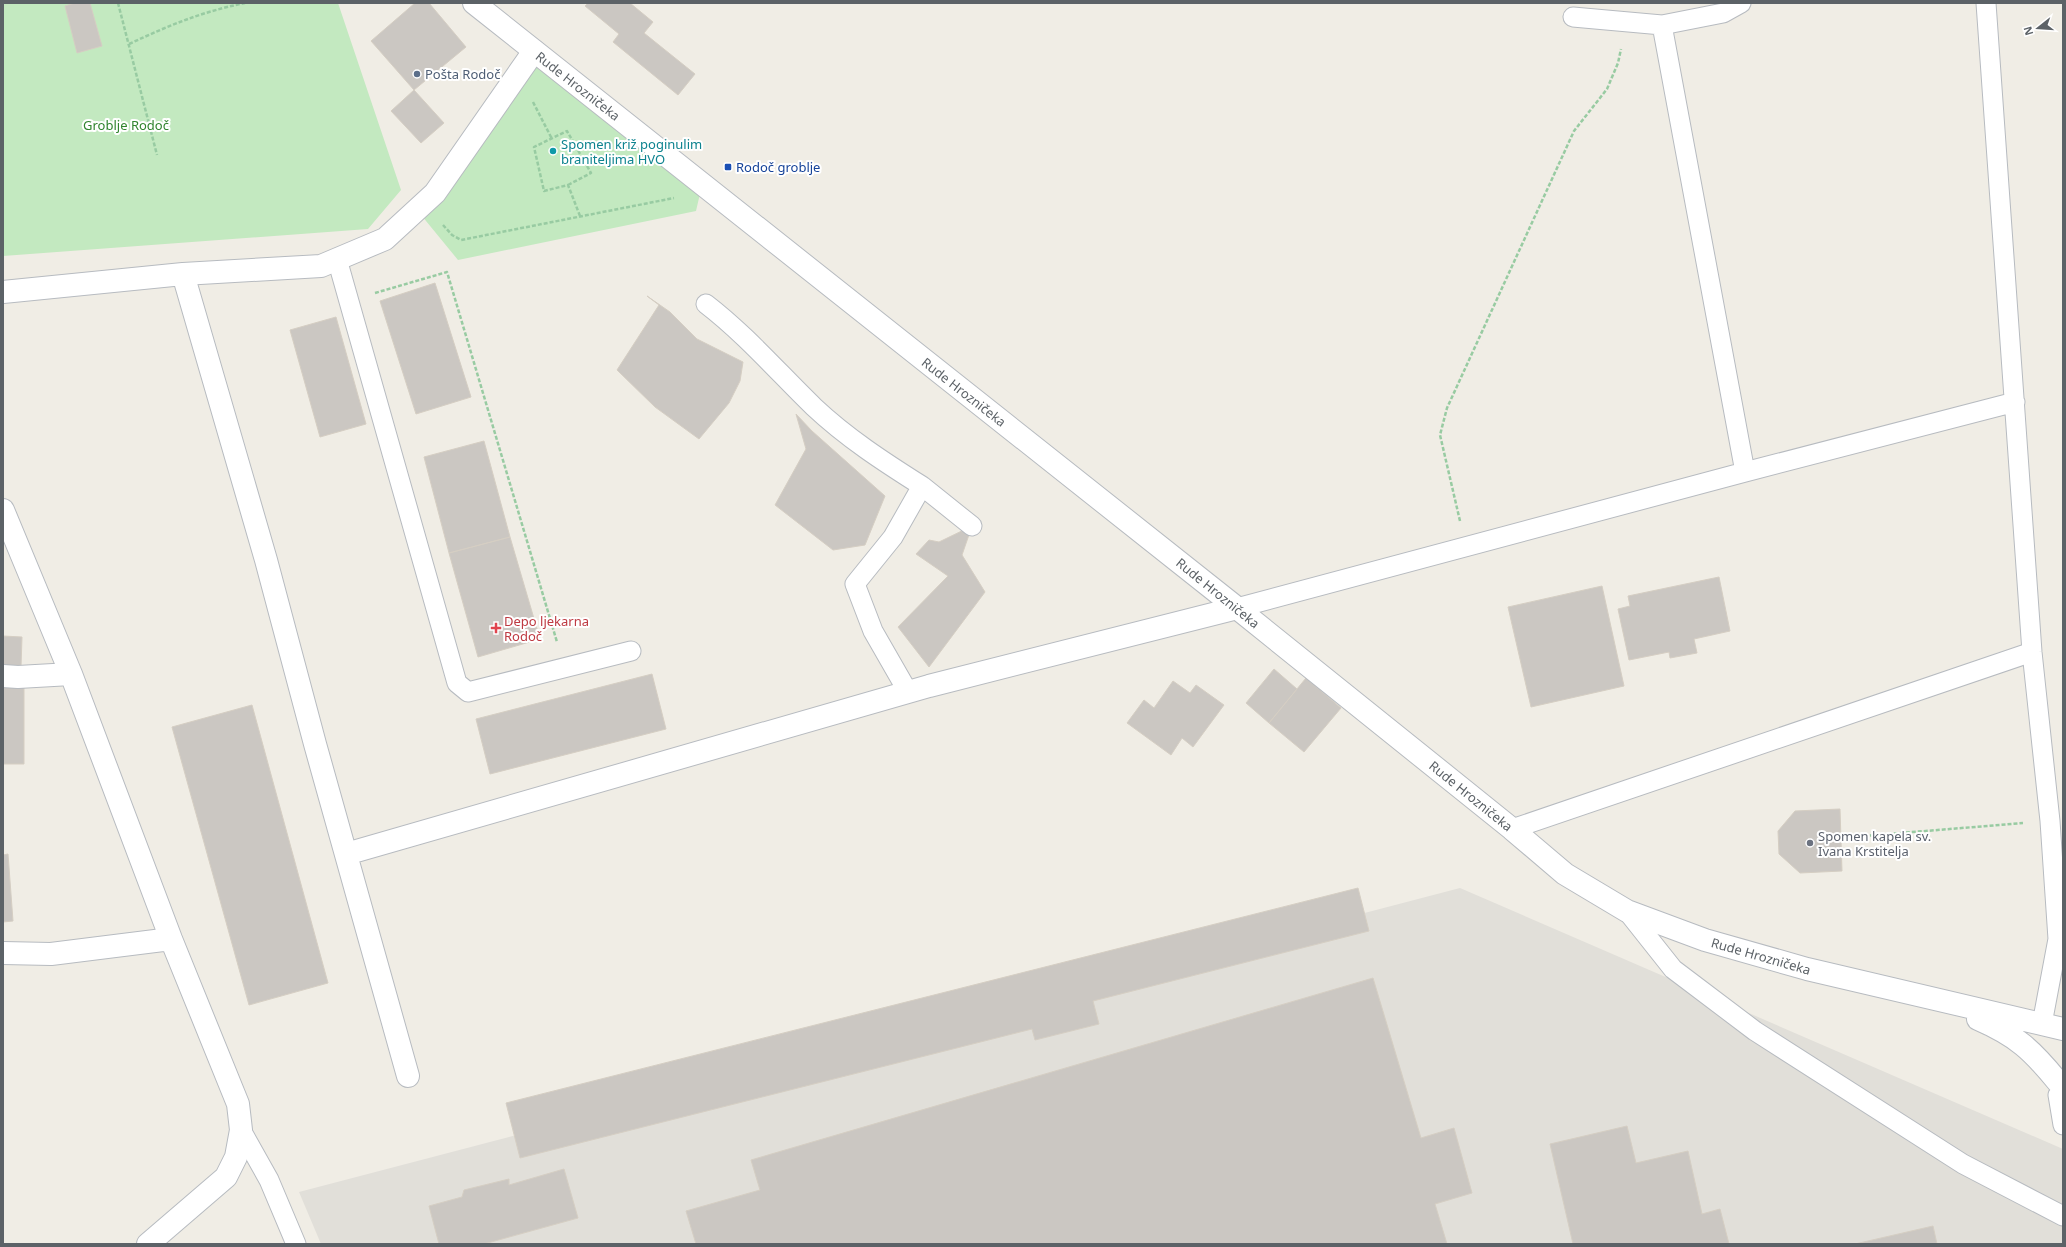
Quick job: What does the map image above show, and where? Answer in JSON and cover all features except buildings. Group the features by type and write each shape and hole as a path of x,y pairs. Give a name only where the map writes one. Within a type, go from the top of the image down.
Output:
{"street":[{"name":"Rude Hrozničeka","path":"474,3 1238,608 1566,874 1627,911 1705,940 1807,970 2063,1029"},
{"path":"3,292 182,274 321,266 385,239 435,193 534,51"},
{"path":"182,274 266,560 408,1076"},
{"path":"3,510 71,674 172,939 238,1104 241,1130 236,1157 226,1177 148,1244"},
{"path":"346,854 908,692 1238,608"},
{"path":"3,676 18,677 71,674"},
{"path":"3,953 51,954 172,939"},
{"path":"1941,1000 1969,1015 2003,1030 2038,1058 2060,1087"}],"lane":[{"path":"1573,17 1662,25 1723,13 1741,3"},
{"path":"1986,3 2032,652 2050,821 2058,939 2042,1024"},
{"path":"1662,25 1744,472"},
{"path":"337,260 457,683 468,692 631,651"},
{"path":"706,304 719,314 815,408 864,450 922,486 972,526"},
{"path":"1238,608 1744,472 2015,402"},
{"path":"908,692 873,631 855,584 893,537 922,486"},
{"path":"1512,829 2032,652"},
{"path":"1627,911 1673,968 1755,1031 1964,1164 2063,1216"},
{"path":"2060,1087 2063,1125"},
{"path":"241,1130 269,1180 296,1244"}],"path":[{"path":"118,3 157,155"},
{"path":"129,44 169,25 208,11 245,3"},
{"path":"1465,547 1440,435 1447,408 1574,132 1607,89 1618,63 1626,22"},
{"path":"519,73 552,139"},
{"path":"567,131 591,174 568,185 544,191 534,147 567,131"},
{"path":"424,203 452,235 461,240 678,197 686,192 694,178"},
{"path":"568,185 580,216"},
{"path":"348,301 447,272 565,667"},
{"path":"1852,837 2050,821"}],"shaded area":[{"path":"1460,888 2063,1149 2063,1244 321,1244 299,1192"}],"green space":[{"name":"Groblje Rodoč","path":"3,3 338,3 401,190 368,229 3,256"},
{"path":"534,51 702,185 696,211 458,260 417,210"}],"place":[{"name":"Pošta Rodoč","path":"417,74"},
{"name":"Spomen križ poginulim braniteljima HVO","path":"553,151"},
{"name":"Rodoč groblje","path":"728,167"},
{"name":"Depo ljekarna Rodoč","path":"496,628"},
{"name":"Spomen kapela sv. Ivana Krstitelja","path":"1810,843"}]}
